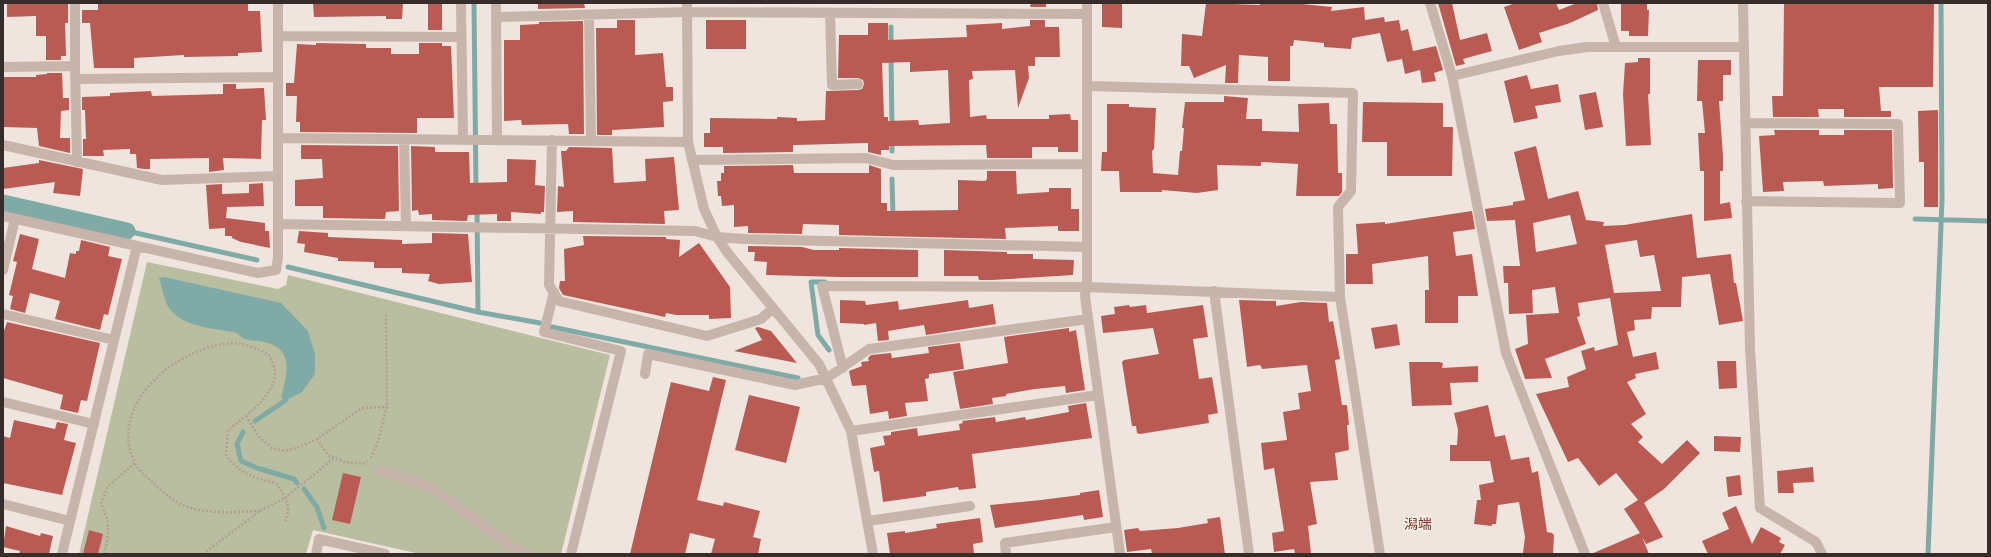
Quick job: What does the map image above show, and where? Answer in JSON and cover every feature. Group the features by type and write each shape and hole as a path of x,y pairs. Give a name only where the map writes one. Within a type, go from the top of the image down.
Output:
{"street":[{"path":"75,3 77,162"},
{"path":"3,216 258,273 276,270 278,257 278,3"},
{"path":"461,3 461,37 466,139"},
{"path":"494,140 496,3"},
{"path":"1087,3 1087,247 1085,292 1120,554"},
{"path":"1430,3 1452,76 1506,353 1585,554"},
{"path":"1603,3 1616,47"},
{"path":"1743,3 1750,349 1760,508 1816,542 1822,554"},
{"path":"496,17 589,15 687,8 830,13 850,8 1087,14"},
{"path":"687,8 688,142 704,209 716,237 819,364 827,378 851,431 873,554"},
{"path":"830,13 832,85 858,84"},
{"path":"589,15 592,141"},
{"path":"278,36 461,37"},
{"path":"1452,76 1559,51 1587,47 1743,47"},
{"path":"3,67 75,66"},
{"path":"76,79 278,77"},
{"path":"1087,86 1353,93 1351,191 1338,207 1340,297 1380,554"},
{"path":"1745,123 1898,124 1900,203 1746,201"},
{"path":"278,138 688,142"},
{"path":"404,139 406,226"},
{"path":"552,140 549,285 559,301 707,336 762,319 773,308"},
{"path":"3,145 162,180 278,176"},
{"path":"692,160 866,158 893,165 1087,164"},
{"path":"3,270 15,219"},
{"path":"278,224 695,231 716,237 745,239 1087,247"},
{"path":"62,554 137,246"},
{"path":"842,368 822,286 1085,292 1214,291 1340,297"},
{"path":"1214,291 1249,554"},
{"path":"554,292 544,332 621,351 571,554"},
{"path":"3,314 114,340"},
{"path":"645,374 648,354 795,385 827,378 868,349 1088,320"},
{"path":"851,431 1098,395"},
{"path":"3,402 94,424"},
{"path":"378,470 422,484 444,496 514,549 526,554"},
{"path":"3,504 70,521"},
{"path":"868,521 970,506"},
{"path":"1006,554 1004,543 1116,527"},
{"path":"316,554 319,539 385,554"}],"path":[{"path":"317,439 328,455 345,462 363,464 373,456 379,439 386,406 386,313"},
{"path":"260,511 221,513 190,508 167,496 135,463 129,441 130,421 135,406 158,376 171,365 198,351 232,343 255,348 269,354 275,372 272,389 246,416 228,430 226,456 235,467 255,479 276,483 285,498 289,511 285,521"},
{"path":"246,416 259,437 272,448 284,451 297,448 317,439 362,408 386,406"},
{"path":"203,554 260,511 285,498 335,458"},
{"path":"104,554 110,533 106,514 100,504 108,486 135,463"}],"green space":[{"path":"147,262 278,289 286,285 288,275 610,355 561,554 420,554 313,530 306,554 79,554"}],"water":[{"path":"164,277 281,303 308,331 315,354 315,374 302,392 286,400 281,398 287,369 284,354 279,348 271,344 244,339 237,333 200,326 183,320 175,315 167,305 164,297 159,278"}],"building":[{"path":"7,3 68,3 68,23 65,23 66,56 61,56 61,60 46,60 46,36 36,36 36,16 7,17"},
{"path":"98,3 248,3 248,11 260,11 262,52 238,53 238,56 184,57 184,55 134,58 134,68 94,68 90,23 82,23 82,10 98,10"},
{"path":"313,3 403,3 402,19 386,19 386,16 314,17"},
{"path":"428,3 442,3 442,30 428,30"},
{"path":"538,3 584,3 585,8 538,9"},
{"path":"1031,3 1046,3 1046,7 1030,7"},
{"path":"1102,3 1122,3 1122,28 1102,27"},
{"path":"1206,3 1260,5 1260,3 1292,3 1332,7 1331,11 1364,7 1365,20 1384,17 1385,22 1399,20 1401,31 1408,29 1413,51 1436,46 1443,70 1434,73 1436,81 1422,83 1420,70 1405,74 1402,59 1387,62 1380,33 1352,38 1351,49 1324,47 1324,43 1294,40 1293,46 1290,46 1290,81 1268,81 1268,57 1239,55 1238,83 1225,83 1226,65 1194,78 1189,66 1181,66 1182,34 1202,36"},
{"path":"1438,3 1452,3 1460,40 1487,33 1492,51 1463,59 1465,64 1456,66"},
{"path":"1516,3 1556,3 1559,10 1577,3 1597,3 1598,10 1570,23 1539,33 1542,42 1519,50 1504,7"},
{"path":"1621,3 1647,3 1647,10 1649,10 1648,36 1629,36 1629,31 1621,31"},
{"path":"1784,3 1934,3 1933,87 1879,87 1881,111 1891,111 1891,117 1844,117 1844,109 1818,109 1819,117 1773,117 1772,96 1783,96"},
{"path":"617,20 635,20 635,55 663,53 666,87 673,87 673,101 663,102 664,127 612,130 612,135 597,135 596,28 617,28"},
{"path":"706,20 746,20 746,49 706,49"},
{"path":"1030,20 1045,20 1045,27 1059,27 1060,57 1035,57 1035,66 1028,66 1029,78 1018,108 1015,70 972,71 973,79 969,80 970,117 986,115 987,119 1049,119 1049,115 1070,114 1071,120 1078,120 1078,152 1058,152 1058,147 1032,147 1032,158 987,158 986,145 889,146 889,150 881,150 881,155 868,152 868,143 793,145 793,152 723,153 723,147 704,147 704,133 710,133 710,118 777,119 777,117 797,118 797,121 825,120 826,91 858,90 862,89 864,84 863,80 858,78 838,78 839,35 868,35 868,23 888,23 888,40 967,37 966,25 1002,23 1002,29 1030,26","holes":["910,62 910,72 948,70 950,123 919,125 918,120 888,121 888,117 884,117 882,63"]},
{"path":"583,21 584,134 569,134 568,124 522,125 521,120 504,121 504,40 520,40 520,25 539,24 539,22"},
{"path":"316,43 366,44 366,48 391,48 391,54 419,54 419,43 442,43 442,46 451,46 454,118 417,118 417,133 300,132 300,122 296,122 297,96 286,96 286,83 294,83 297,44 316,45"},
{"path":"1638,58 1650,58 1650,94 1648,94 1651,145 1626,146 1623,94 1625,63 1638,62"},
{"path":"1698,60 1731,60 1731,75 1723,75 1723,101 1719,101 1723,156 1723,171 1720,171 1720,204 1730,202 1732,218 1704,221 1704,171 1700,171 1698,133 1705,133 1702,101 1697,101"},
{"path":"62,73 63,98 69,98 69,110 61,111 60,138 70,138 70,153 39,146 37,128 3,127 3,77 36,77 36,75"},
{"path":"1527,75 1531,89 1558,84 1561,102 1535,106 1538,118 1514,123 1504,81"},
{"path":"223,84 236,84 236,89 264,88 266,120 262,120 261,159 223,158 224,170 209,172 209,158 150,159 150,169 144,169 137,168 136,154 130,154 130,149 103,150 104,156 83,156 83,139 86,139 85,110 82,110 82,97 110,96 110,93 151,91 152,96 223,94"},
{"path":"1596,92 1603,127 1585,130 1579,95"},
{"path":"1224,96 1248,98 1246,119 1262,119 1262,131 1299,132 1298,104 1329,103 1330,124 1337,124 1338,173 1342,173 1342,192 1339,196 1296,196 1298,164 1261,162 1261,166 1217,165 1218,190 1197,193 1162,190 1162,192 1120,192 1119,171 1101,171 1102,152 1107,152 1107,104 1129,104 1129,107 1156,108 1154,149 1152,151 1153,173 1178,175 1180,151 1182,151 1184,128 1182,128 1185,102 1224,102"},
{"path":"1363,102 1443,103 1443,127 1453,127 1452,176 1387,176 1387,142 1362,142"},
{"path":"1938,110 1938,207 1924,207 1924,162 1919,162 1918,111"},
{"path":"1774,130 1819,130 1819,135 1844,135 1844,130 1892,130 1893,188 1878,189 1878,184 1824,186 1823,181 1783,182 1784,191 1763,192 1759,136 1775,135"},
{"path":"301,145 398,146 399,211 386,212 385,219 323,218 323,206 295,206 295,180 323,178 322,159 301,159"},
{"path":"411,146 435,147 435,152 469,152 470,183 507,182 507,159 536,160 535,185 545,186 544,212 541,212 541,214 511,212 511,221 497,221 497,214 468,215 467,221 432,220 432,214 419,215 418,210 412,211"},
{"path":"1536,146 1548,199 1578,191 1586,220 1604,222 1603,226 1624,225 1692,214 1697,258 1731,254 1734,283 1736,283 1743,321 1719,325 1710,274 1682,277 1681,307 1652,307 1651,319 1634,320 1635,330 1627,332 1633,357 1656,352 1659,369 1635,374 1636,378 1627,382 1646,414 1631,424 1643,437 1638,442 1662,464 1687,440 1700,453 1664,489 1644,503 1663,537 1646,544 1642,537 1649,554 1591,554 1640,533 1624,509 1638,500 1616,473 1599,486 1578,458 1568,462 1536,394 1569,387 1567,377 1586,369 1581,351 1594,347 1595,351 1618,345 1610,298 1578,303 1580,316 1577,317 1586,344 1545,359 1552,378 1525,379 1515,349 1528,344 1526,315 1559,313 1555,287 1532,290 1533,313 1509,314 1508,283 1504,283 1503,266 1520,266 1515,220 1487,221 1485,209 1513,205 1513,202 1525,200 1514,152","holes":["1570,215 1577,244 1536,252 1533,223","1637,240 1640,257 1654,255 1661,291 1614,293 1605,245"]},
{"path":"569,147 612,148 614,183 646,181 645,159 674,157 679,210 664,211 665,224 573,222 573,211 557,212 558,186 564,187 561,151 566,151"},
{"path":"39,160 83,169 80,196 53,193 55,182 3,189 3,168 39,163"},
{"path":"793,165 794,173 869,173 869,165 881,169 881,203 887,203 887,211 958,210 958,180 985,181 987,179 987,171 1016,171 1017,194 1049,192 1049,188 1071,188 1071,209 1079,209 1079,231 1058,231 1058,226 1005,228 1006,239 839,235 839,225 803,224 802,234 748,233 748,226 734,227 734,205 722,206 721,196 718,196 717,181 721,181 721,173 724,173 724,166"},
{"path":"263,183 264,206 227,207 226,218 265,223 265,231 269,231 270,248 241,242 232,238 232,236 225,236 225,228 209,229 206,185 222,184 222,194 249,193 249,184"},
{"path":"1472,211 1475,229 1453,232 1456,256 1472,254 1478,296 1458,296 1458,323 1425,323 1425,290 1429,290 1428,256 1372,264 1373,284 1346,284 1346,254 1358,254 1356,224 1385,222 1385,224"},
{"path":"299,231 328,233 328,237 402,240 402,244 432,243 432,233 468,234 472,282 439,284 428,281 430,274 402,273 402,268 374,268 374,262 338,261 338,258 304,252 305,244 297,243"},
{"path":"20,234 39,239 32,269 65,278 70,253 76,254 76,251 79,251 81,240 110,247 108,256 122,259 108,315 104,314 100,330 55,319 60,301 30,293 25,313 10,309 13,296 9,295 17,262 13,261"},
{"path":"583,236 666,237 666,239 680,240 679,257 699,243 730,287 731,318 709,319 709,315 676,315 666,313 665,317 563,295 559,288 560,281 565,281 564,249 584,245"},
{"path":"748,246 802,247 814,250 839,250 839,248 918,250 918,277 766,275 767,262 754,261 755,252 748,252"},
{"path":"944,250 1033,254 1033,259 1074,260 1073,275 992,280 979,280 978,276 944,276"},
{"path":"840,300 865,301 866,305 898,301 899,310 968,300 969,308 993,304 996,324 926,335 924,325 888,331 889,340 878,341 876,323 864,325 840,323"},
{"path":"1239,300 1276,301 1276,306 1301,302 1327,303 1329,322 1333,321 1340,359 1335,360 1342,405 1347,405 1349,450 1335,453 1338,480 1310,482 1317,524 1308,526 1311,554 1295,554 1294,549 1274,552 1272,533 1284,531 1274,468 1264,470 1261,443 1287,440 1283,412 1300,409 1298,393 1311,391 1307,365 1262,369 1259,365 1247,367"},
{"path":"1129,305 1130,307 1146,305 1147,313 1203,305 1208,337 1193,339 1199,379 1212,377 1218,413 1208,415 1209,423 1140,434 1137,433 1136,426 1132,426 1122,362 1124,360 1159,354 1153,328 1103,333 1101,316 1115,314 1114,307"},
{"path":"7,322 100,343 87,401 81,400 78,413 60,409 63,395 3,378 3,334"},
{"path":"1397,324 1400,345 1375,349 1371,328"},
{"path":"758,327 771,331 797,363 734,351 762,340 755,328"},
{"path":"1069,328 1069,332 1076,330 1085,390 1066,393 1065,386 1035,389 992,398 993,404 960,409 953,372 1008,363 1004,337"},
{"path":"960,343 964,369 929,374 929,378 925,379 928,401 905,403 907,416 889,419 888,411 870,414 866,385 852,386 849,371 862,366 861,362 869,361 868,358 871,355 891,353 892,358 929,353 928,347"},
{"path":"1717,361 1736,361 1737,388 1719,389"},
{"path":"1409,362 1439,362 1443,363 1442,368 1478,366 1478,382 1450,383 1452,405 1412,406"},
{"path":"713,377 726,380 697,500 723,506 724,502 760,511 753,537 761,539 758,554 711,554 715,539 690,533 685,554 630,554 671,382 709,391"},
{"path":"749,395 800,407 786,463 735,450"},
{"path":"1086,403 1092,438 972,454 976,488 959,490 958,487 926,492 926,496 883,502 879,471 874,472 870,448 885,445 883,436 891,435 891,432 917,428 918,436 960,430 959,424 963,423 962,421 995,417 996,422 1025,417 1026,420 1069,412 1068,406"},
{"path":"1488,405 1495,437 1505,435 1511,460 1529,457 1532,473 1538,471 1547,532 1554,535 1553,554 1523,553 1525,537 1519,502 1498,505 1496,524 1492,524 1492,526 1474,524 1477,500 1481,500 1479,485 1494,482 1490,461 1450,461 1450,445 1457,445 1458,430 1454,413"},
{"path":"14,420 55,429 57,422 68,424 64,440 76,443 62,495 3,483 3,436 10,438"},
{"path":"1714,436 1741,437 1740,452 1714,451"},
{"path":"1813,467 1814,482 1793,483 1794,493 1778,493 1777,471"},
{"path":"343,473 361,477 350,524 332,520"},
{"path":"1740,475 1742,495 1728,497 1726,477"},
{"path":"1099,490 1103,517 1084,520 1083,515 995,528 990,505 1080,495 1080,493"},
{"path":"1736,506 1752,544 1761,527 1781,538 1779,542 1785,545 1780,554 1708,554 1702,541 1729,529 1722,513"},
{"path":"1220,517 1225,554 1152,554 1151,549 1127,552 1124,530 1138,528 1140,531 1178,528 1208,523 1207,519"},
{"path":"980,518 983,542 973,544 974,554 890,554 887,533 905,531 905,533 937,528 936,524"},
{"path":"6,526 40,536 41,533 53,536 49,554 19,554 20,551 3,547"},
{"path":"89,530 103,534 98,554 83,554"}],"waterway":[{"path":"474,3 476,189"},
{"path":"1928,554 1942,200 1941,3"},
{"path":"891,27 891,46"},
{"path":"891,56 892,126"},
{"path":"892,140 892,151"},
{"path":"892,179 893,216"},
{"path":"3,203 127,231"},
{"path":"477,209 478,312"},
{"path":"1915,219 1988,221"},
{"path":"127,231 257,260"},
{"path":"288,267 478,312 540,323"},
{"path":"825,282 811,282 818,335 829,350"},
{"path":"552,327 798,378"},
{"path":"255,421 286,400"},
{"path":"243,432 237,444 241,461 257,468 294,479 297,483"},
{"path":"304,489 317,507 324,528"}],"district":[{"name":"潟端","path":"1418,524"}]}
